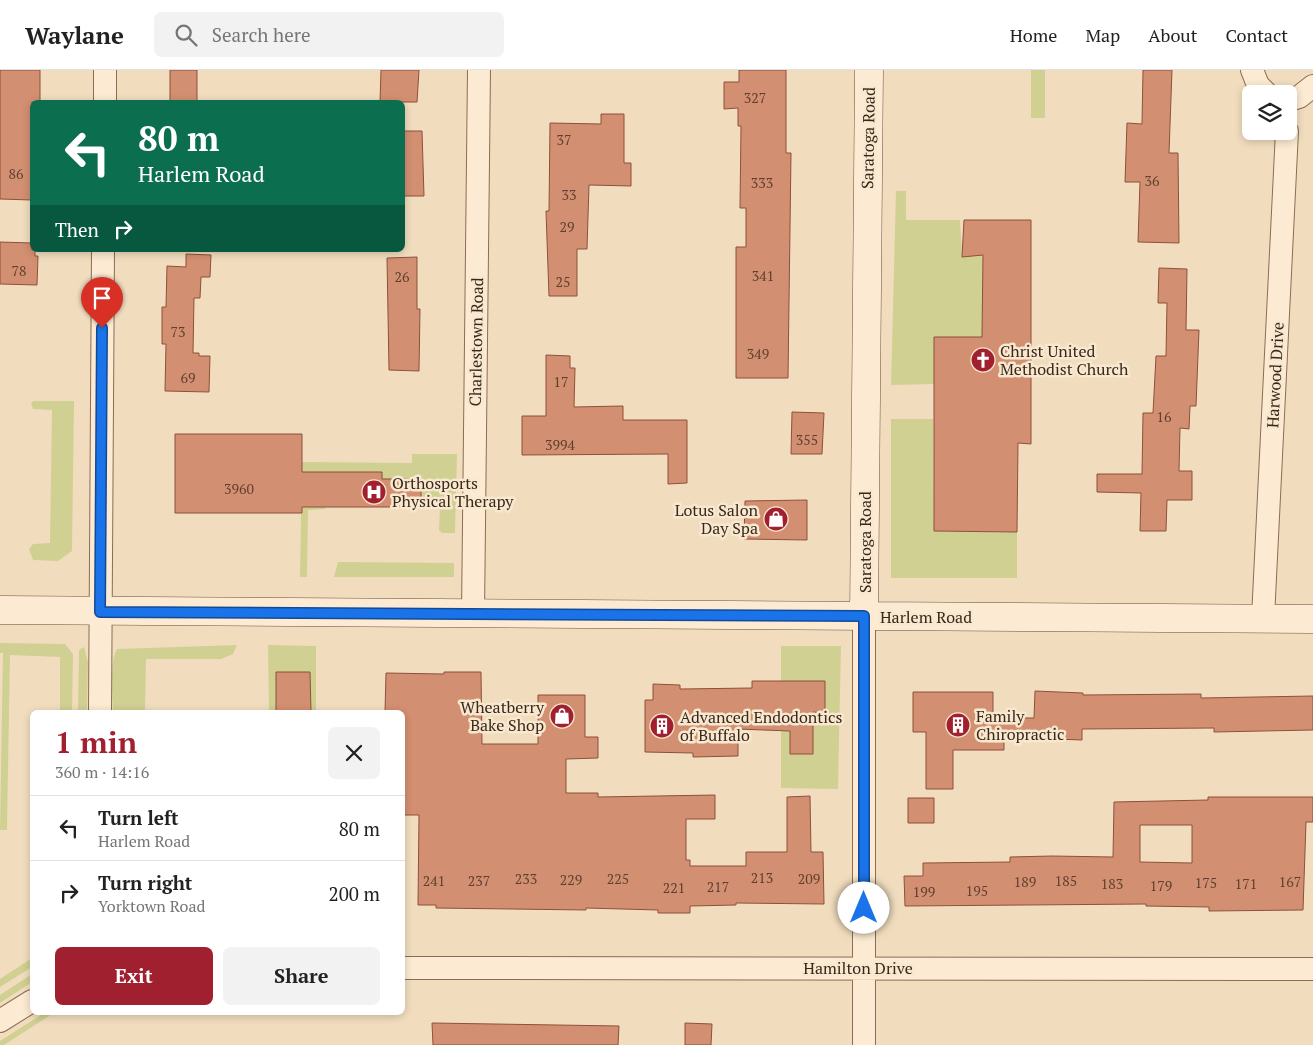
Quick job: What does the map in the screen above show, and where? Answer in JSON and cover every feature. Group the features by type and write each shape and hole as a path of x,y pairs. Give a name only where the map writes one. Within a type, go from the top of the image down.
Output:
{"main road":[{"name":"Saratoga Road","path":"864,616 870,70"},
{"name":"Harlem Road","path":"0,610 1313,618"}],"street":[{"path":"105,70 105,100"},
{"name":"Charlestown Road","path":"473,614 479,70"},
{"path":"1252,70 1258,85"},
{"path":"1297,98 1313,86"},
{"name":"Harwood Drive","path":"1263,618 1287,140"},
{"path":"100,710 103,252"},
{"name":"Saratoga Road","path":"864,616 864,1045"},
{"name":"Hamilton Drive","path":"405,968 1313,970"},
{"path":"0,1022 30,1002"}],"green space":[{"path":"1031,70 1045,70 1045,118 1031,118"},
{"path":"896,191 906,191 906,220 960,220 962,256 983,255 982,337 935,337 934,384 891,385"},
{"path":"34,401 74,401 72,551 58,561 33,560 29,549 33,544 50,543 52,410 33,409 31,403"},
{"path":"891,419 933,419 934,531 1017,532 1017,578 891,578"},
{"path":"412,454 457,454 455,533 442,533 439,530 440,506 421,505 421,479 382,479 381,472 326,472 326,509 308,510 307,577 300,577 302,462 412,463"},
{"path":"338,562 454,563 454,577 334,577"},
{"path":"0,643 65,644 73,654 72,710 60,710 60,657 10,655 7,830 0,830 3,653 0,653"},
{"path":"237,645 233,654 221,659 146,659 145,710 113,710 112,671 117,649"},
{"path":"268,645 316,646 316,710 269,710"},
{"path":"781,646 841,646 838,789 781,788"},
{"path":"84,647 88,662 87,710 78,710 79,650"},
{"path":"30,959 30,968 0,987 0,979"},
{"path":"30,975 30,983 0,1003 0,995"},
{"path":"41,1015 50,1015 4,1045 0,1045 0,1041"}],"building":[{"path":"0,70 40,70 40,100 30,100 30,200 0,199"},
{"path":"170,70 197,70 197,100 170,100"},
{"path":"381,70 419,70 417,102 380,100"},
{"path":"739,70 786,70 786,153 791,153 788,378 736,378 736,247 746,247 746,208 740,208 741,126 738,126 738,108 724,109 724,82 739,82"},
{"path":"1143,70 1172,70 1169,153 1178,153 1179,243 1138,242 1140,182 1125,182 1127,123 1142,124"},
{"path":"601,114 624,114 624,163 631,163 631,186 589,185 587,249 577,249 577,296 549,296 546,211 549,211 550,123 601,124"},
{"path":"405,131 422,131 424,196 405,196"},
{"name":"Christ United Methodist Church","path":"964,220 1031,220 1031,444 1018,443 1017,532 934,531 934,337 982,337 983,255 962,257"},
{"path":"0,242 30,243 30,252 35,252 35,256 38,256 37,285 0,284"},
{"path":"186,254 211,255 210,277 201,277 200,298 194,298 193,353 199,353 199,356 210,356 209,392 165,391 166,344 162,344 162,307 166,307 167,266 186,267"},
{"path":"417,257 417,309 420,309 419,371 389,370 387,258"},
{"path":"1159,268 1187,269 1186,330 1199,330 1196,406 1190,406 1189,429 1180,428 1179,471 1192,471 1192,500 1167,500 1166,531 1140,531 1141,493 1097,492 1097,474 1142,474 1143,413 1153,413 1156,356 1166,356 1167,303 1158,303"},
{"path":"546,355 570,356 570,368 575,368 574,407 623,406 623,420 687,420 687,483 668,484 668,454 522,455 522,416 546,416"},
{"path":"792,412 824,413 822,454 791,454"},
{"path":"175,434 302,434 302,472 382,472 382,479 421,479 421,507 302,507 302,513 175,513"},
{"name":"Lotus Salon Day Spa","path":"807,500 807,540 744,539 745,501"},
{"path":"276,672 310,672 311,710 276,710"},
{"path":"444,672 481,672 482,744 538,744 538,695 585,695 585,737 598,737 598,758 566,759 566,793 598,793 598,797 715,795 715,819 686,819 686,860 690,860 690,866 746,866 746,852 787,852 787,797 810,796 811,852 823,852 824,904 736,903 736,905 690,906 690,913 658,913 658,910 586,908 586,910 436,908 436,905 418,905 419,815 405,815 405,710 385,710 386,673 444,674"},
{"path":"752,681 825,681 825,713 813,712 813,754 790,754 790,731 738,729 738,756 693,757 693,753 645,752 645,700 653,700 653,684 680,685 680,689 752,688"},
{"path":"1035,691 1083,693 1083,695 1201,694 1201,698 1313,696 1313,730 1214,732 1214,728 1082,729 1082,740 1004,737 1004,750 953,750 953,789 926,789 926,732 913,732 913,692 993,692 993,718 1034,718"},
{"path":"1208,797 1313,797 1313,822 1306,822 1303,910 1209,911 1209,907 1146,906 1146,904 905,906 904,876 923,876 923,863 1010,862 1010,857 1113,857 1114,802 1208,800","holes":["1140,825 1192,825 1192,863 1140,862"]},
{"path":"908,798 934,798 934,823 908,823"},
{"path":"432,1023 619,1026 618,1045 433,1045"},
{"path":"685,1023 712,1024 711,1045 685,1045"}],"place":[{"name":"Christ United Methodist Church","path":"983,360"},
{"name":"Orthosports Physical Therapy","path":"374,492"},
{"name":"Lotus Salon Day Spa","path":"776,519"},
{"name":"Wheatberry Bake Shop","path":"562,716"},
{"name":"Family Chiropractic","path":"958,725"},
{"name":"Advanced Endodontics of Buffalo","path":"662,726"}],"route":[{"path":"102,328 100,612 864,616 864,908"}]}
